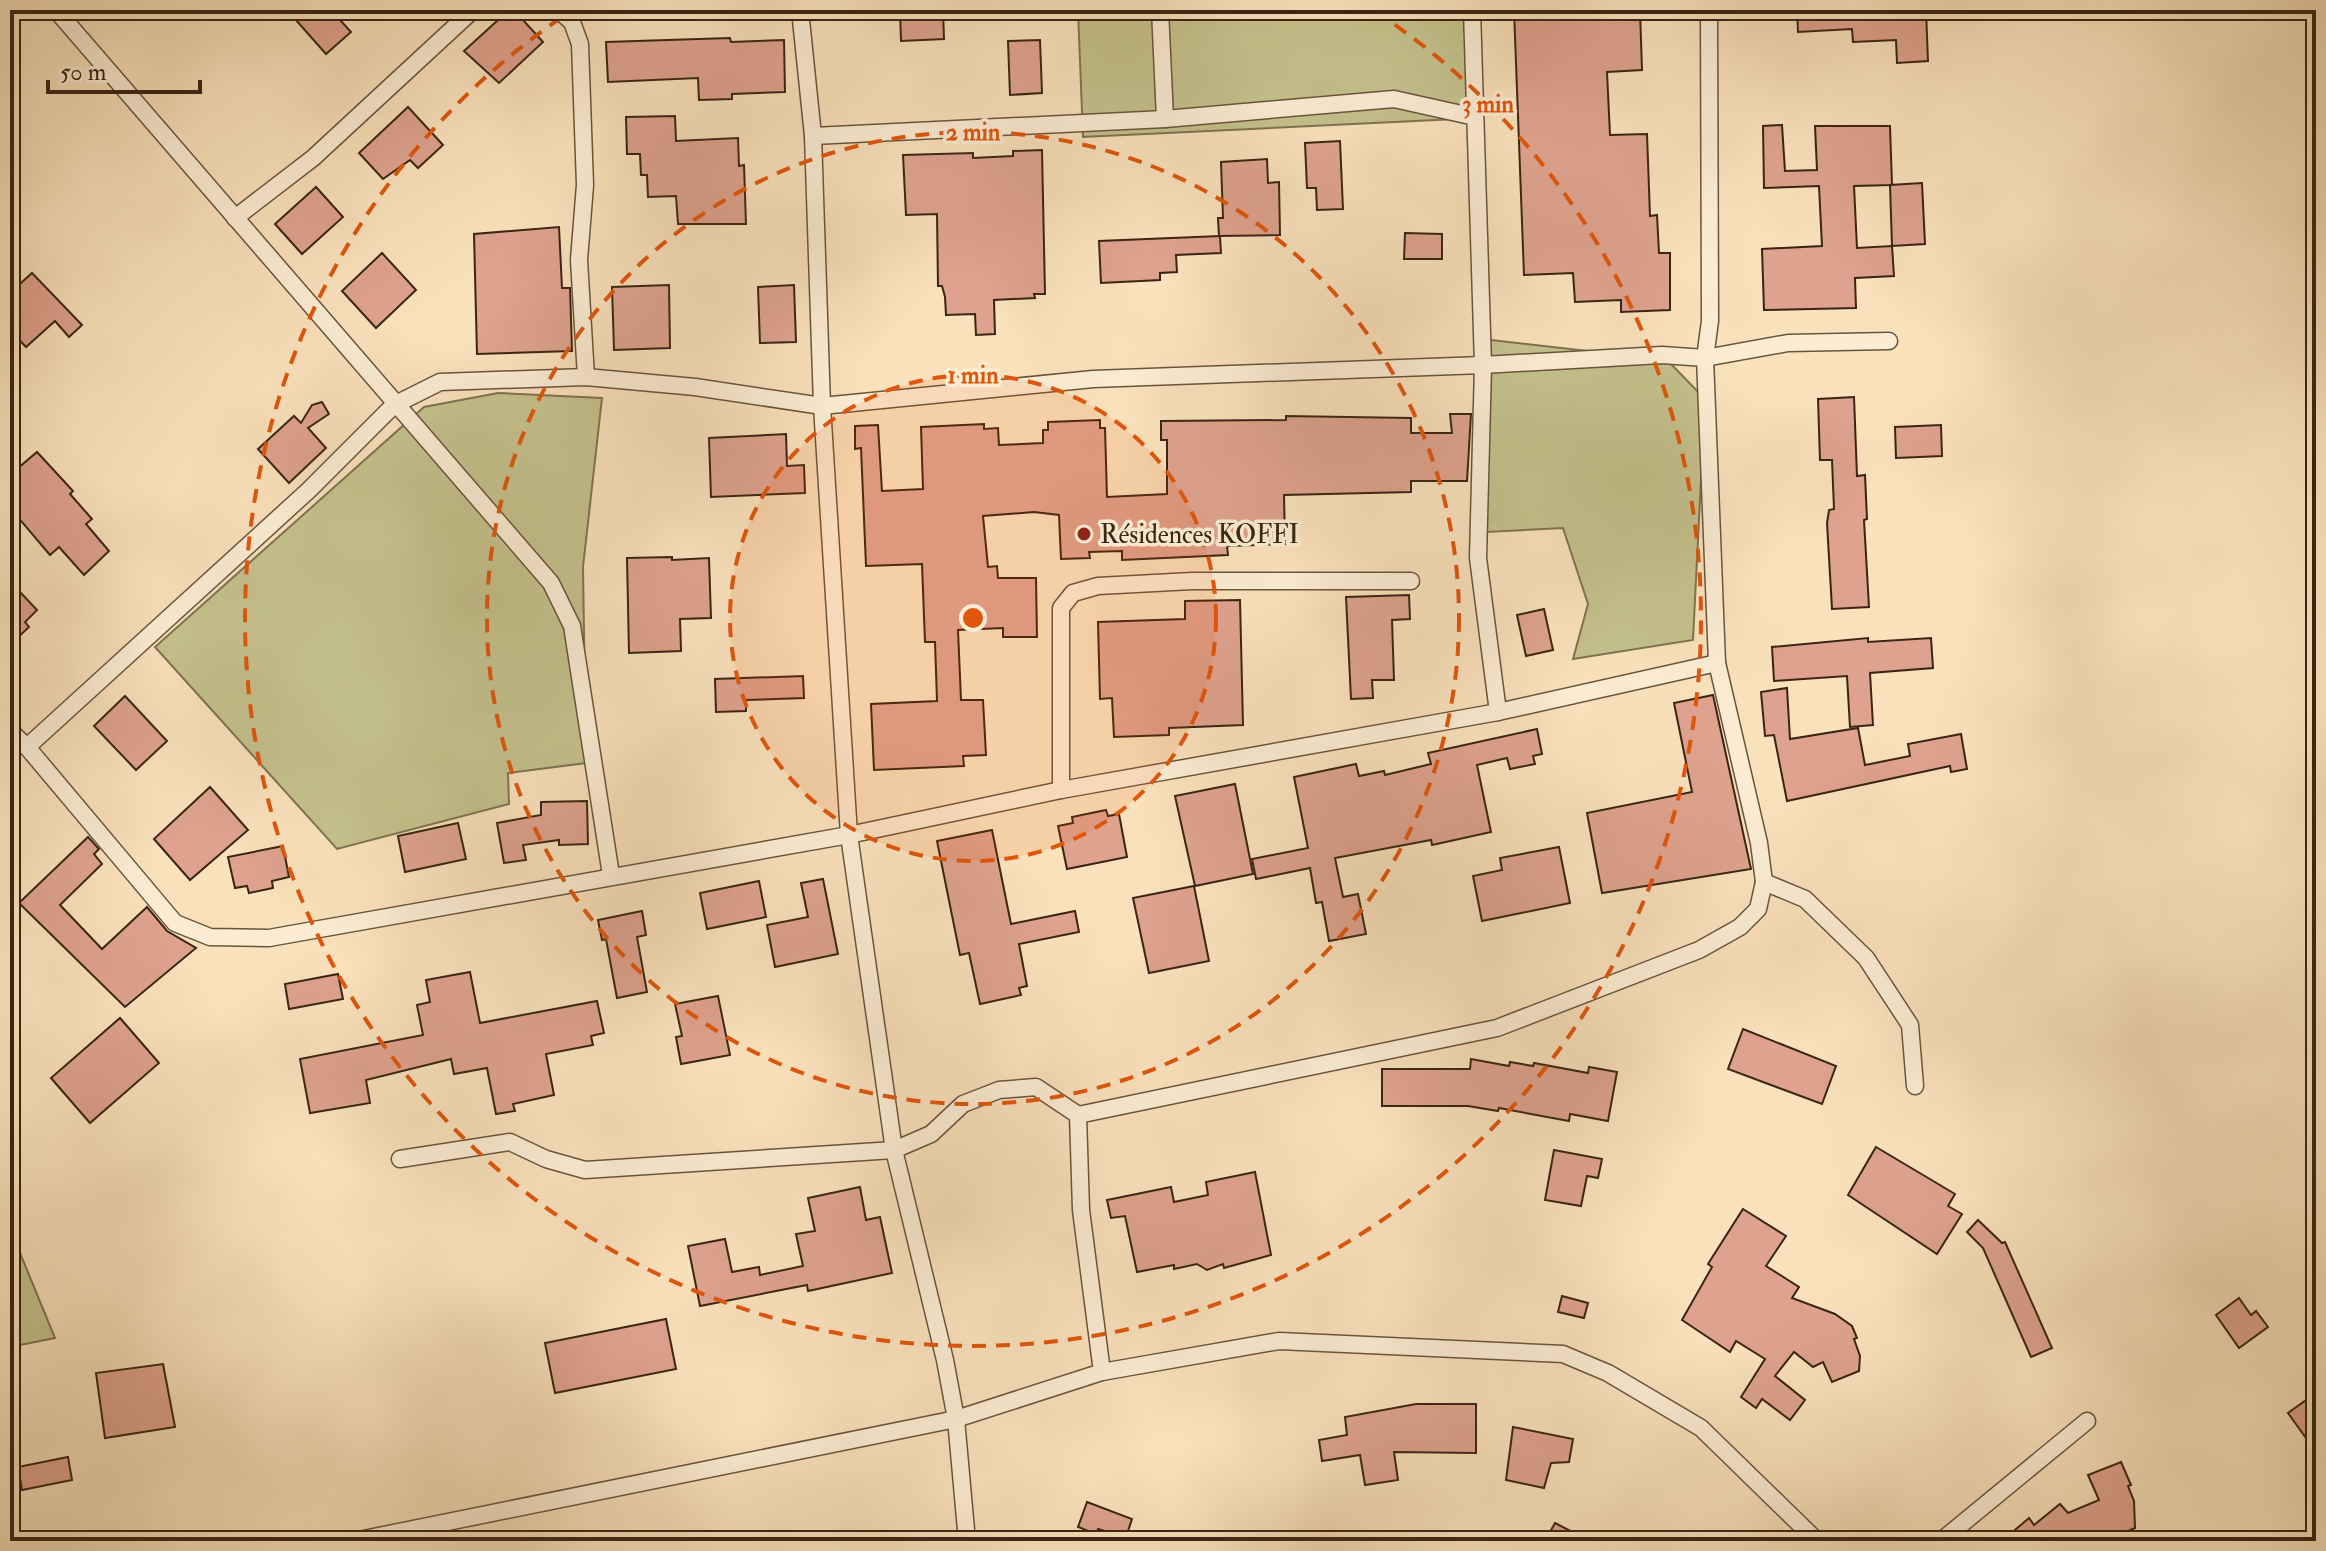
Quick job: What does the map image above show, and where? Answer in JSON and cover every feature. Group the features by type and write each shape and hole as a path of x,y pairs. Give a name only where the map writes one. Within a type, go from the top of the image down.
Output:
{"street":[{"path":"56,10 394,405 551,583 572,626 611,875"},
{"path":"235,218 313,158 473,10"},
{"path":"558,10 572,22 580,44 585,185 579,260 586,377"},
{"path":"800,10 813,136 822,406 849,835 894,1150 945,1360 956,1419 967,1541"},
{"path":"1160,10 1165,119"},
{"path":"1472,10 1483,365 1478,558 1498,712"},
{"path":"400,1159 510,1142 546,1159 585,1170 894,1150 931,1134 963,1104 999,1090 1036,1087 1078,1115 1497,1028 1699,950 1740,927 1758,909 1764,882 1759,843 1717,663 1705,358 1710,321 1709,10"},
{"path":"813,136 1165,119 1394,99 1475,117"},
{"path":"27,747 309,490 394,405 440,382 586,377 695,387 822,406 1093,379 1483,365 1662,355 1705,358 1788,343 1889,341"},
{"path":"1061,790 1061,608 1073,593 1098,586 1192,581 1411,581"},
{"path":"10,731 27,747 175,923 210,937 269,938 849,835 1061,790 1498,712 1717,663"},
{"path":"1764,882 1805,899 1866,958 1910,1025 1915,1086"},
{"path":"1078,1115 1081,1210 1102,1372"},
{"path":"354,1541 956,1419 1102,1372 1279,1341 1563,1354 1608,1373 1701,1428 1817,1541"},
{"path":"1941,1541 2087,1421"}],"shaded area":[{"path":"1078,10 1477,10 1477,118 1083,137"},
{"path":"1482,339 1667,360 1705,399 1693,640 1573,659 1588,604 1563,528 1486,532"},
{"path":"498,393 602,398 583,567 586,763 508,773 509,804 337,849 155,647 424,407"},
{"path":"10,1236 13,1236 55,1338 10,1347"}],"building":[{"path":"287,10 331,10 351,32 326,54"},
{"path":"509,10 514,10 543,42 499,83 464,51"},
{"path":"900,10 943,10 944,39 901,41"},
{"path":"1514,10 1640,11 1642,70 1607,72 1610,135 1647,134 1650,216 1657,215 1659,253 1670,253 1670,310 1621,312 1621,300 1575,302 1573,273 1524,275"},
{"path":"1797,10 1926,10 1928,61 1897,63 1896,40 1853,42 1852,29 1798,32"},
{"path":"730,38 731,42 784,40 785,92 732,94 732,99 699,100 698,78 608,82 606,42"},
{"path":"1040,40 1042,93 1010,95 1008,41"},
{"path":"408,107 443,145 418,168 410,160 383,179 359,153"},
{"path":"675,116 676,141 738,138 739,166 744,165 746,224 678,224 676,196 648,197 647,175 641,175 640,154 627,154 626,117"},
{"path":"1782,125 1785,171 1817,170 1815,126 1890,126 1892,185 1854,186 1857,248 1892,246 1894,276 1855,278 1856,308 1764,310 1762,249 1822,246 1819,186 1764,188 1763,126"},
{"path":"1340,141 1343,209 1317,210 1316,188 1307,188 1305,143"},
{"path":"1042,150 1045,294 1034,294 1035,298 994,300 995,334 976,335 975,314 946,315 942,286 938,286 937,214 906,215 903,155 973,153 973,158 1013,156 1013,151"},
{"path":"1267,159 1268,183 1279,182 1280,235 1219,236 1218,218 1223,218 1221,162"},
{"path":"1922,183 1925,244 1892,246 1890,185"},
{"path":"316,187 343,217 302,254 275,224"},
{"path":"559,227 562,288 570,288 572,351 477,354 474,234"},
{"path":"1405,233 1442,234 1442,259 1404,259"},
{"path":"1220,236 1221,253 1176,255 1177,272 1160,273 1160,280 1101,283 1099,241"},
{"path":"382,253 416,290 376,328 342,291"},
{"path":"32,273 82,325 69,337 55,321 26,347 10,330 10,293"},
{"path":"669,285 670,348 614,350 612,287"},
{"path":"794,285 796,342 760,343 758,287"},
{"path":"1854,397 1857,476 1865,475 1869,607 1832,609 1827,523 1829,510 1834,509 1832,460 1820,460 1818,399"},
{"path":"322,402 329,414 308,428 326,448 289,483 258,449 294,416 301,423 312,405"},
{"path":"1450,414 1471,414 1467,481 1411,481 1411,492 1284,495 1285,544 1227,546 1228,555 1122,560 1122,551 1089,552 1090,558 1061,559 1059,515 1034,512 983,516 988,567 997,566 998,578 1036,578 1037,637 1003,637 1003,628 958,630 961,700 983,700 986,755 963,756 964,766 874,770 871,704 937,701 935,642 925,642 922,564 866,566 861,448 855,449 855,426 878,425 882,491 923,489 921,427 984,424 984,429 998,428 999,445 1043,443 1043,430 1048,430 1048,422 1100,420 1100,428 1105,428 1107,497 1167,494 1167,440 1161,440 1161,421 1286,420 1286,416 1411,418 1411,433 1452,433"},
{"path":"1941,425 1942,456 1896,458 1895,427"},
{"path":"786,434 787,466 804,465 805,493 711,497 709,438"},
{"path":"37,452 73,491 70,494 92,519 86,524 109,551 84,575 59,547 50,555 10,508 10,475"},
{"path":"672,557 672,560 709,558 711,618 680,619 681,651 629,653 627,558"},
{"path":"20,592 37,610 25,622 29,627 10,645 10,601"},
{"path":"1409,595 1410,619 1392,620 1394,680 1372,680 1373,698 1351,699 1346,597"},
{"path":"1240,600 1243,725 1169,728 1169,735 1114,737 1112,698 1100,699 1098,622 1185,619 1185,601"},
{"path":"1544,609 1553,650 1526,656 1517,615"},
{"path":"1868,638 1868,642 1931,638 1933,668 1870,673 1873,725 1850,727 1847,676 1774,681 1772,647"},
{"path":"803,676 804,698 746,700 746,711 716,712 715,679"},
{"path":"1787,688 1790,739 1858,728 1865,765 1910,756 1908,744 1961,734 1967,769 1951,772 1950,766 1787,801 1774,735 1765,736 1761,692"},
{"path":"1713,695 1751,869 1602,893 1587,813 1692,792 1674,703"},
{"path":"125,696 167,741 136,770 94,726"},
{"path":"1537,729 1542,754 1533,756 1535,764 1510,769 1507,758 1477,765 1491,832 1432,845 1431,840 1335,858 1343,897 1358,894 1366,934 1329,941 1322,902 1316,903 1310,868 1256,879 1252,859 1308,848 1294,777 1356,764 1359,776 1384,771 1385,775 1431,764 1428,753"},
{"path":"1235,784 1253,874 1195,886 1175,796"},
{"path":"210,787 248,830 190,880 154,839"},
{"path":"587,801 588,844 559,845 559,840 523,845 526,860 504,863 497,823 541,815 541,802"},
{"path":"1106,810 1108,816 1119,814 1127,857 1067,869 1058,826 1073,823 1072,817"},
{"path":"458,823 466,859 405,872 398,836"},
{"path":"992,830 1011,924 1075,911 1079,932 1019,944 1027,986 1019,988 1021,995 980,1004 969,953 960,955 937,841"},
{"path":"88,837 99,849 94,854 102,864 60,905 102,949 147,907 167,931 196,948 125,1007 19,903"},
{"path":"283,846 289,877 272,881 273,888 249,893 247,886 235,888 228,857"},
{"path":"1559,847 1570,903 1482,921 1473,876 1502,870 1500,858"},
{"path":"823,879 838,954 775,967 767,925 808,917 801,883"},
{"path":"759,881 766,917 707,929 700,893"},
{"path":"1194,886 1209,961 1149,973 1133,898"},
{"path":"642,911 646,935 637,937 647,992 617,998 606,939 602,940 598,920"},
{"path":"470,972 480,1023 597,1001 604,1033 591,1036 593,1045 546,1054 554,1095 513,1104 515,1111 496,1114 487,1068 454,1074 451,1059 366,1080 370,1103 310,1113 300,1059 423,1035 417,1005 430,1002 426,980"},
{"path":"338,974 343,999 289,1009 285,984"},
{"path":"718,996 730,1055 681,1064 676,1037 682,1036 675,1004"},
{"path":"120,1018 159,1063 90,1123 51,1078"},
{"path":"1743,1029 1836,1066 1822,1104 1728,1069"},
{"path":"1471,1059 1509,1066 1510,1062 1533,1066 1534,1063 1588,1073 1589,1067 1617,1072 1608,1121 1570,1114 1569,1121 1499,1108 1498,1111 1468,1106 1382,1106 1382,1069 1470,1069"},
{"path":"1876,1147 1955,1194 1948,1206 1962,1214 1937,1254 1848,1195"},
{"path":"1554,1150 1602,1159 1598,1178 1587,1176 1581,1206 1545,1200"},
{"path":"1255,1172 1271,1255 1224,1268 1223,1264 1207,1270 1197,1264 1174,1269 1174,1265 1137,1272 1125,1216 1111,1218 1107,1200 1171,1187 1174,1202 1208,1195 1206,1182"},
{"path":"860,1187 866,1220 880,1217 892,1273 808,1291 807,1285 700,1306 688,1246 725,1239 732,1272 759,1267 760,1275 803,1266 796,1234 815,1231 808,1198"},
{"path":"1743,1209 1786,1236 1766,1266 1799,1287 1792,1298 1835,1314 1852,1326 1857,1338 1854,1339 1860,1356 1859,1371 1832,1382 1823,1362 1813,1367 1794,1352 1775,1376 1805,1400 1790,1420 1762,1399 1756,1408 1741,1397 1765,1359 1736,1341 1730,1352 1682,1320 1712,1267 1708,1264"},
{"path":"1978,1220 2002,1243 2005,1242 2052,1348 2031,1357 1983,1248 1967,1232"},
{"path":"1562,1296 1588,1303 1584,1318 1558,1312"},
{"path":"2239,1298 2251,1315 2256,1311 2268,1327 2239,1348 2216,1315"},
{"path":"666,1319 676,1369 555,1393 545,1343"},
{"path":"163,1364 175,1427 105,1438 96,1373"},
{"path":"2316,1393 2316,1452 2288,1413"},
{"path":"1416,1404 1476,1404 1476,1453 1394,1452 1398,1480 1365,1485 1360,1455 1322,1461 1319,1440 1347,1435 1345,1417"},
{"path":"1513,1427 1573,1439 1569,1462 1551,1463 1544,1488 1506,1480"},
{"path":"68,1457 72,1480 22,1490 18,1467"},
{"path":"2121,1462 2131,1485 2128,1486 2134,1501 2135,1528 2105,1541 2002,1541 2029,1518 2034,1525 2060,1504 2068,1513 2099,1500 2088,1475"},
{"path":"1087,1502 1132,1519 1126,1537 1098,1529 1096,1534 1078,1527"},
{"path":"1555,1523 1590,1541 1545,1541"}],"place":[{"name":"Résidences KOFFI","path":"1084,534"}]}
